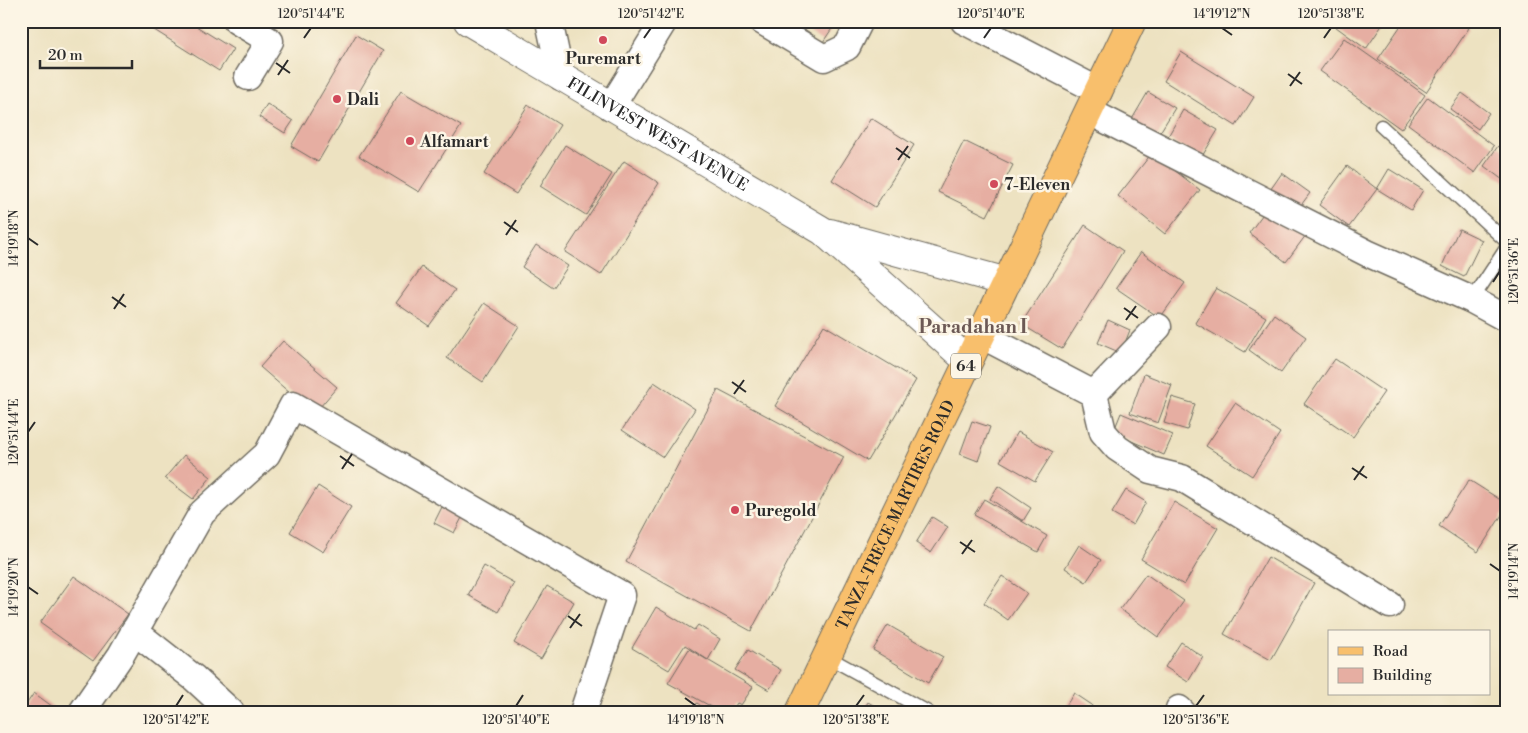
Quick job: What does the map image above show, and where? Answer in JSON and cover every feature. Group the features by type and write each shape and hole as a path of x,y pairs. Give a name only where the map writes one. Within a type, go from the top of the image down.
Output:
{"main road":[{"name":"TANZA-TRECE MARTIRES ROAD","path":"800,712 968,361 1095,102 1132,21"}],"street":[{"path":"237,21 270,41 248,77"},
{"name":"FILINVEST WEST AVENUE","path":"468,21 823,231 968,361"},
{"path":"549,21 561,77"},
{"path":"611,107 664,21"},
{"path":"762,21 824,58 847,48 860,21"},
{"path":"964,21 1095,102 1367,253 1472,300 1507,319"},
{"name":"FILINVEST WEST AVENUE","path":"823,231 1007,282"},
{"path":"1094,394 1158,327"},
{"path":"981,335 1094,394 1103,432 1117,448 1150,470 1182,478 1390,605"},
{"path":"82,712 120,655 202,513 267,454 293,405 622,595 583,712"},
{"path":"134,631 200,683 231,712"}],"lane":[{"path":"1381,126 1507,242"},
{"path":"1472,300 1507,247"},
{"path":"826,656 928,712"}],"building":[{"path":"140,21 188,21 233,49 219,71"},
{"path":"793,21 837,21 823,42"},
{"path":"1328,21 1385,21 1366,49"},
{"path":"1404,21 1458,21 1469,28 1426,92 1378,59"},
{"name":"Dali","path":"356,35 383,51 318,162 291,146"},
{"path":"1344,38 1425,95 1401,129 1320,71"},
{"path":"1181,52 1254,97 1236,126 1164,81"},
{"name":"Alfamart","path":"401,91 461,126 419,192 359,156"},
{"path":"1148,92 1175,108 1157,137 1131,121"},
{"path":"1462,93 1489,113 1478,129 1450,109"},
{"path":"1428,97 1494,146 1475,173 1408,124"},
{"path":"267,104 293,121 285,133 259,117"},
{"path":"528,105 560,125 516,194 484,174"},
{"path":"1183,110 1218,130 1201,158 1167,138"},
{"path":"871,118 914,145 875,207 832,180"},
{"path":"964,141 1013,165 987,216 938,192"},
{"path":"565,145 612,174 586,215 540,186"},
{"path":"1498,146 1507,153 1507,183 1484,166"},
{"path":"1152,153 1200,190 1165,234 1118,196"},
{"path":"624,161 659,183 601,275 565,252"},
{"path":"1347,166 1377,189 1349,227 1319,205"},
{"path":"1389,169 1423,190 1411,210 1377,189"},
{"path":"1282,173 1310,193 1293,216 1266,196"},
{"path":"1268,207 1306,235 1286,262 1249,233"},
{"path":"1085,225 1123,251 1062,349 1021,324"},
{"path":"1459,229 1482,240 1464,277 1442,266"},
{"path":"536,245 568,266 553,288 522,267"},
{"path":"1141,252 1185,283 1160,318 1116,288"},
{"path":"422,267 455,290 429,326 396,303"},
{"path":"1216,288 1266,317 1245,352 1195,323"},
{"path":"484,303 519,326 483,382 447,358"},
{"path":"1274,314 1306,337 1281,373 1249,350"},
{"path":"1108,320 1130,330 1121,353 1098,343"},
{"path":"824,325 916,380 868,461 775,406"},
{"path":"283,341 337,387 314,414 260,367"},
{"path":"1335,359 1384,392 1353,437 1304,404"},
{"path":"1144,374 1172,385 1158,423 1130,413"},
{"path":"654,382 695,409 663,457 622,430"},
{"name":"Puregold","path":"718,390 844,457 751,631 626,562"},
{"path":"1172,397 1195,404 1187,430 1164,423"},
{"path":"1235,403 1280,433 1252,476 1206,446"},
{"path":"1121,413 1173,435 1164,455 1113,433"},
{"path":"972,421 990,427 978,461 960,454"},
{"path":"1018,432 1053,452 1035,481 1000,461"},
{"path":"184,455 211,477 193,499 165,478"},
{"path":"1469,480 1507,504 1507,507 1478,552 1439,526"},
{"path":"318,486 351,507 323,552 290,532"},
{"path":"998,486 1031,508 1023,521 990,499"},
{"path":"1126,490 1146,502 1133,525 1112,513"},
{"path":"984,499 1047,536 1038,552 974,515"},
{"path":"445,501 465,512 454,533 434,523"},
{"path":"1174,502 1218,528 1184,585 1141,559"},
{"path":"932,517 948,527 931,553 916,543"},
{"path":"1079,545 1101,560 1086,582 1065,568"},
{"path":"1268,557 1314,583 1271,660 1224,634"},
{"path":"484,566 514,583 498,612 468,595"},
{"path":"1146,574 1184,601 1158,637 1120,609"},
{"path":"74,576 128,614 93,661 40,623"},
{"path":"1002,576 1027,593 1008,620 984,603"},
{"path":"547,586 574,602 541,659 514,643"},
{"path":"656,607 694,630 698,625 720,639 708,660 685,645 669,670 632,648"},
{"path":"888,625 943,657 928,683 873,650"},
{"path":"1181,642 1203,657 1188,682 1165,667"},
{"path":"689,649 753,687 741,705 737,703 731,712 721,712 668,683"},
{"path":"748,650 781,670 769,690 735,670"},
{"path":"34,693 60,712 21,712"},
{"path":"1074,693 1092,705 1088,712 1062,712"},
{"path":"868,702 885,712 862,712"},
{"path":"697,703 710,712 690,712"}],"place":[{"name":"Puremart","path":"603,40"},
{"name":"Dali","path":"337,99"},
{"name":"Alfamart","path":"410,141"},
{"name":"7-Eleven","path":"994,184"},
{"name":"Puregold","path":"735,510"}],"district":[{"name":"Paradahan I","path":"973,326"}]}
